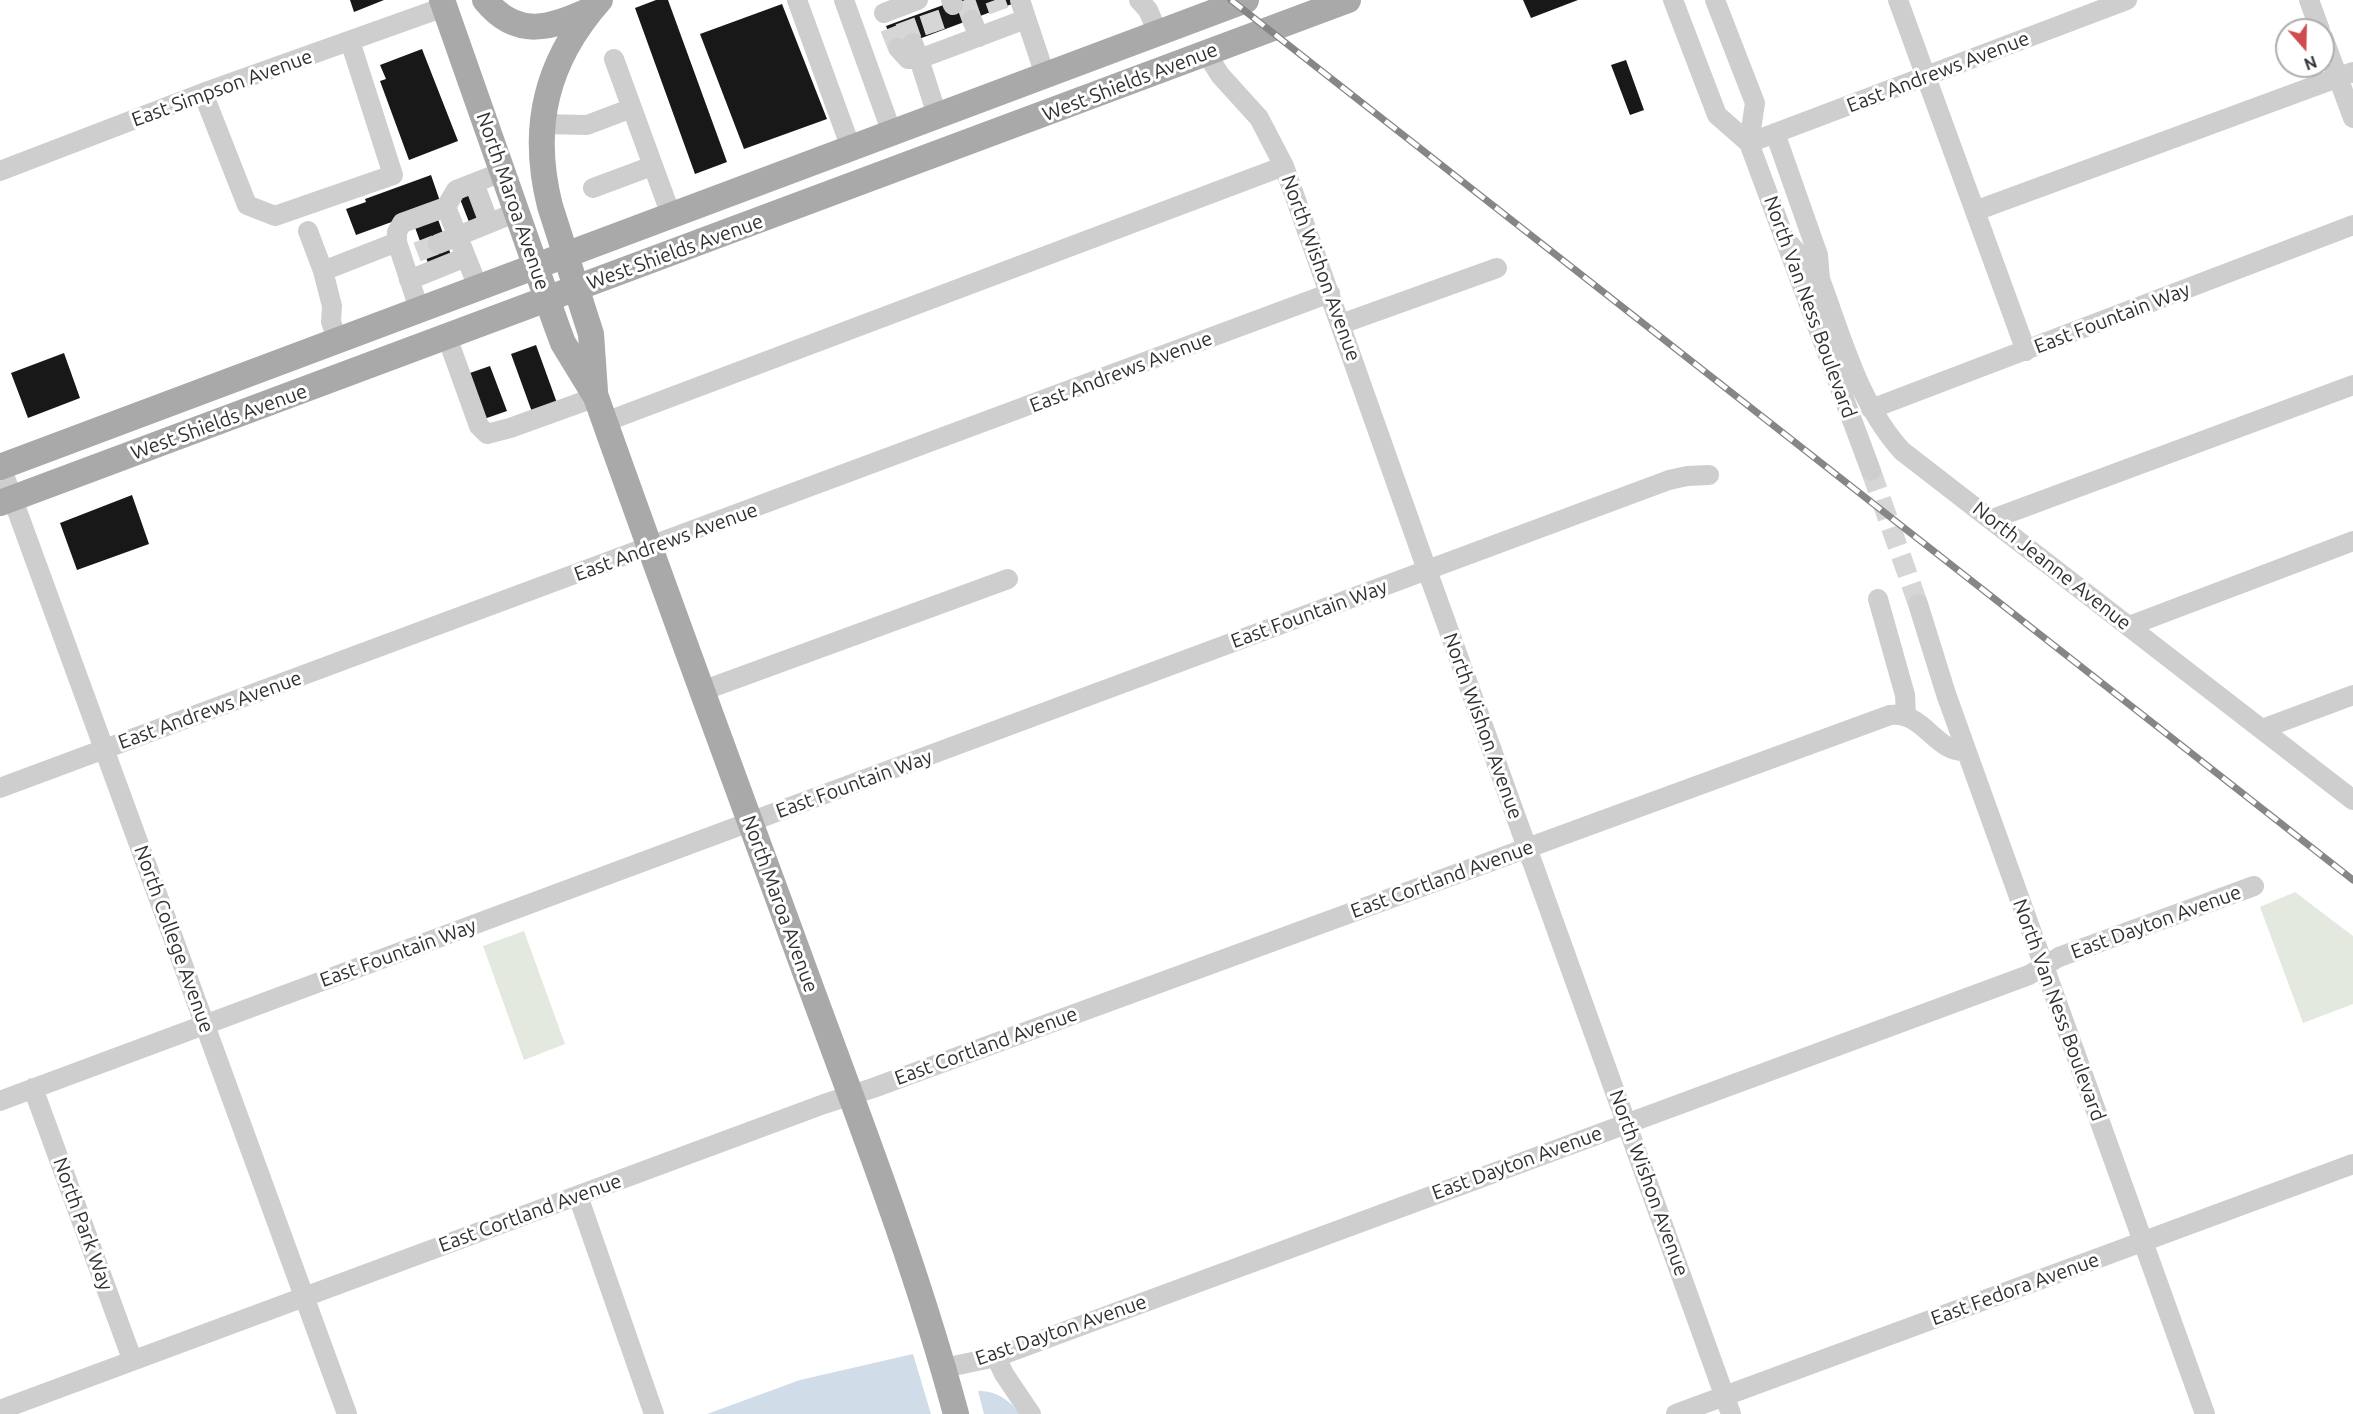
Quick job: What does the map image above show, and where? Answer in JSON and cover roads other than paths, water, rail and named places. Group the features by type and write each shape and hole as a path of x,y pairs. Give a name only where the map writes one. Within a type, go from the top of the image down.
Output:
{"main road":[{"path":"485,0 497,14 515,24 538,27 563,22 596,4"},
{"name":"West Shields Avenue","path":"0,466 1246,0"},
{"name":"West Shields Avenue","path":"6,501 1348,0"},
{"name":"North Maroa Avenue","path":"443,4 563,343 596,397 851,1095 915,1273 954,1409"},
{"path":"566,254 545,186 540,143 542,124 554,71 565,49 596,4"},
{"name":"North Maroa Avenue","path":"566,254 591,334 596,397"}],"street":[{"path":"797,0 851,148"},
{"path":"844,0 892,133"},
{"path":"1020,0 1046,75"},
{"path":"1139,0 1148,10 1158,33"},
{"name":"North Van Ness Boulevard","path":"1673,0 1717,115 1749,143"},
{"name":"North Van Ness Boulevard","path":"1715,0 1755,103 1749,143 1871,471"},
{"path":"1898,0 2026,351"},
{"name":"East Andrews Avenue","path":"1749,143 2127,0"},
{"path":"2309,0 2316,18"},
{"name":"East Simpson Avenue","path":"0,171 203,93 350,41 443,4"},
{"path":"937,115 923,47 983,26 1026,19"},
{"path":"203,93 247,205 275,216 393,175 350,41"},
{"name":"North Wishon Avenue","path":"1207,54 1220,75 1259,118 1284,165 1427,570 1628,1122 1728,1405"},
{"path":"2335,57 2346,75 2353,118"},
{"path":"614,59 671,215"},
{"path":"1975,211 2346,75"},
{"path":"542,124 587,125 632,108"},
{"name":"North Jeanne Avenue","path":"1775,133 1818,255 1820,279"},
{"path":"605,422 1284,165"},
{"path":"593,188 652,166"},
{"path":"419,309 409,280 405,251 397,232 402,223 446,207 456,190 502,172"},
{"path":"474,183 489,224"},
{"path":"446,207 478,287"},
{"path":"438,244 517,212"},
{"name":"East Fountain Way","path":"1871,409 2353,225"},
{"path":"308,231 323,271 332,306 331,322 338,340"},
{"name":"North Jeanne Avenue","path":"1783,236 1792,249 1811,265 1820,279 1871,409 1885,432 1902,451 2353,800"},
{"path":"323,271 405,251"},
{"path":"409,280 466,256"},
{"path":"1341,324 1497,268"},
{"name":"East Andrews Avenue","path":"0,788 1330,293"},
{"path":"447,337 480,426 487,434 596,397"},
{"path":"1992,519 2353,384"},
{"name":"North College Avenue","path":"0,466 6,501 104,749 347,1414"},
{"name":"East Fountain Way","path":"0,1101 1669,480 1709,475"},
{"path":"2129,626 2353,541"},
{"path":"702,691 1008,579"},
{"path":"1878,599 1905,695 1906,716 1936,736 1945,747 1956,752 1966,751"},
{"name":"North Van Ness Boulevard","path":"1918,604 1966,751 2205,1414"},
{"path":"2262,729 2353,695"},
{"name":"East Cortland Avenue","path":"0,1410 35,1406 132,1359 1890,716 1906,716"},
{"name":"East Dayton Avenue","path":"944,1368 996,1357 2029,975 2059,957 2254,886"},
{"name":"North Park Way","path":"33,1088 132,1359"},
{"name":"East Fedora Avenue","path":"1676,1414 1728,1405 2142,1243 2353,1164"},
{"path":"578,1196 654,1414"},
{"path":"996,1357 1004,1374 1031,1414"}],"tunnel":[{"path":"965,0 972,20"},
{"path":"995,0 999,11"},
{"path":"929,13 936,34"},
{"path":"905,21 913,43"},
{"path":"890,28 898,48"},
{"path":"417,252 438,244"},
{"path":"1871,471 1918,604"}],"railway":[{"path":"1231,0 2353,880"}]}
